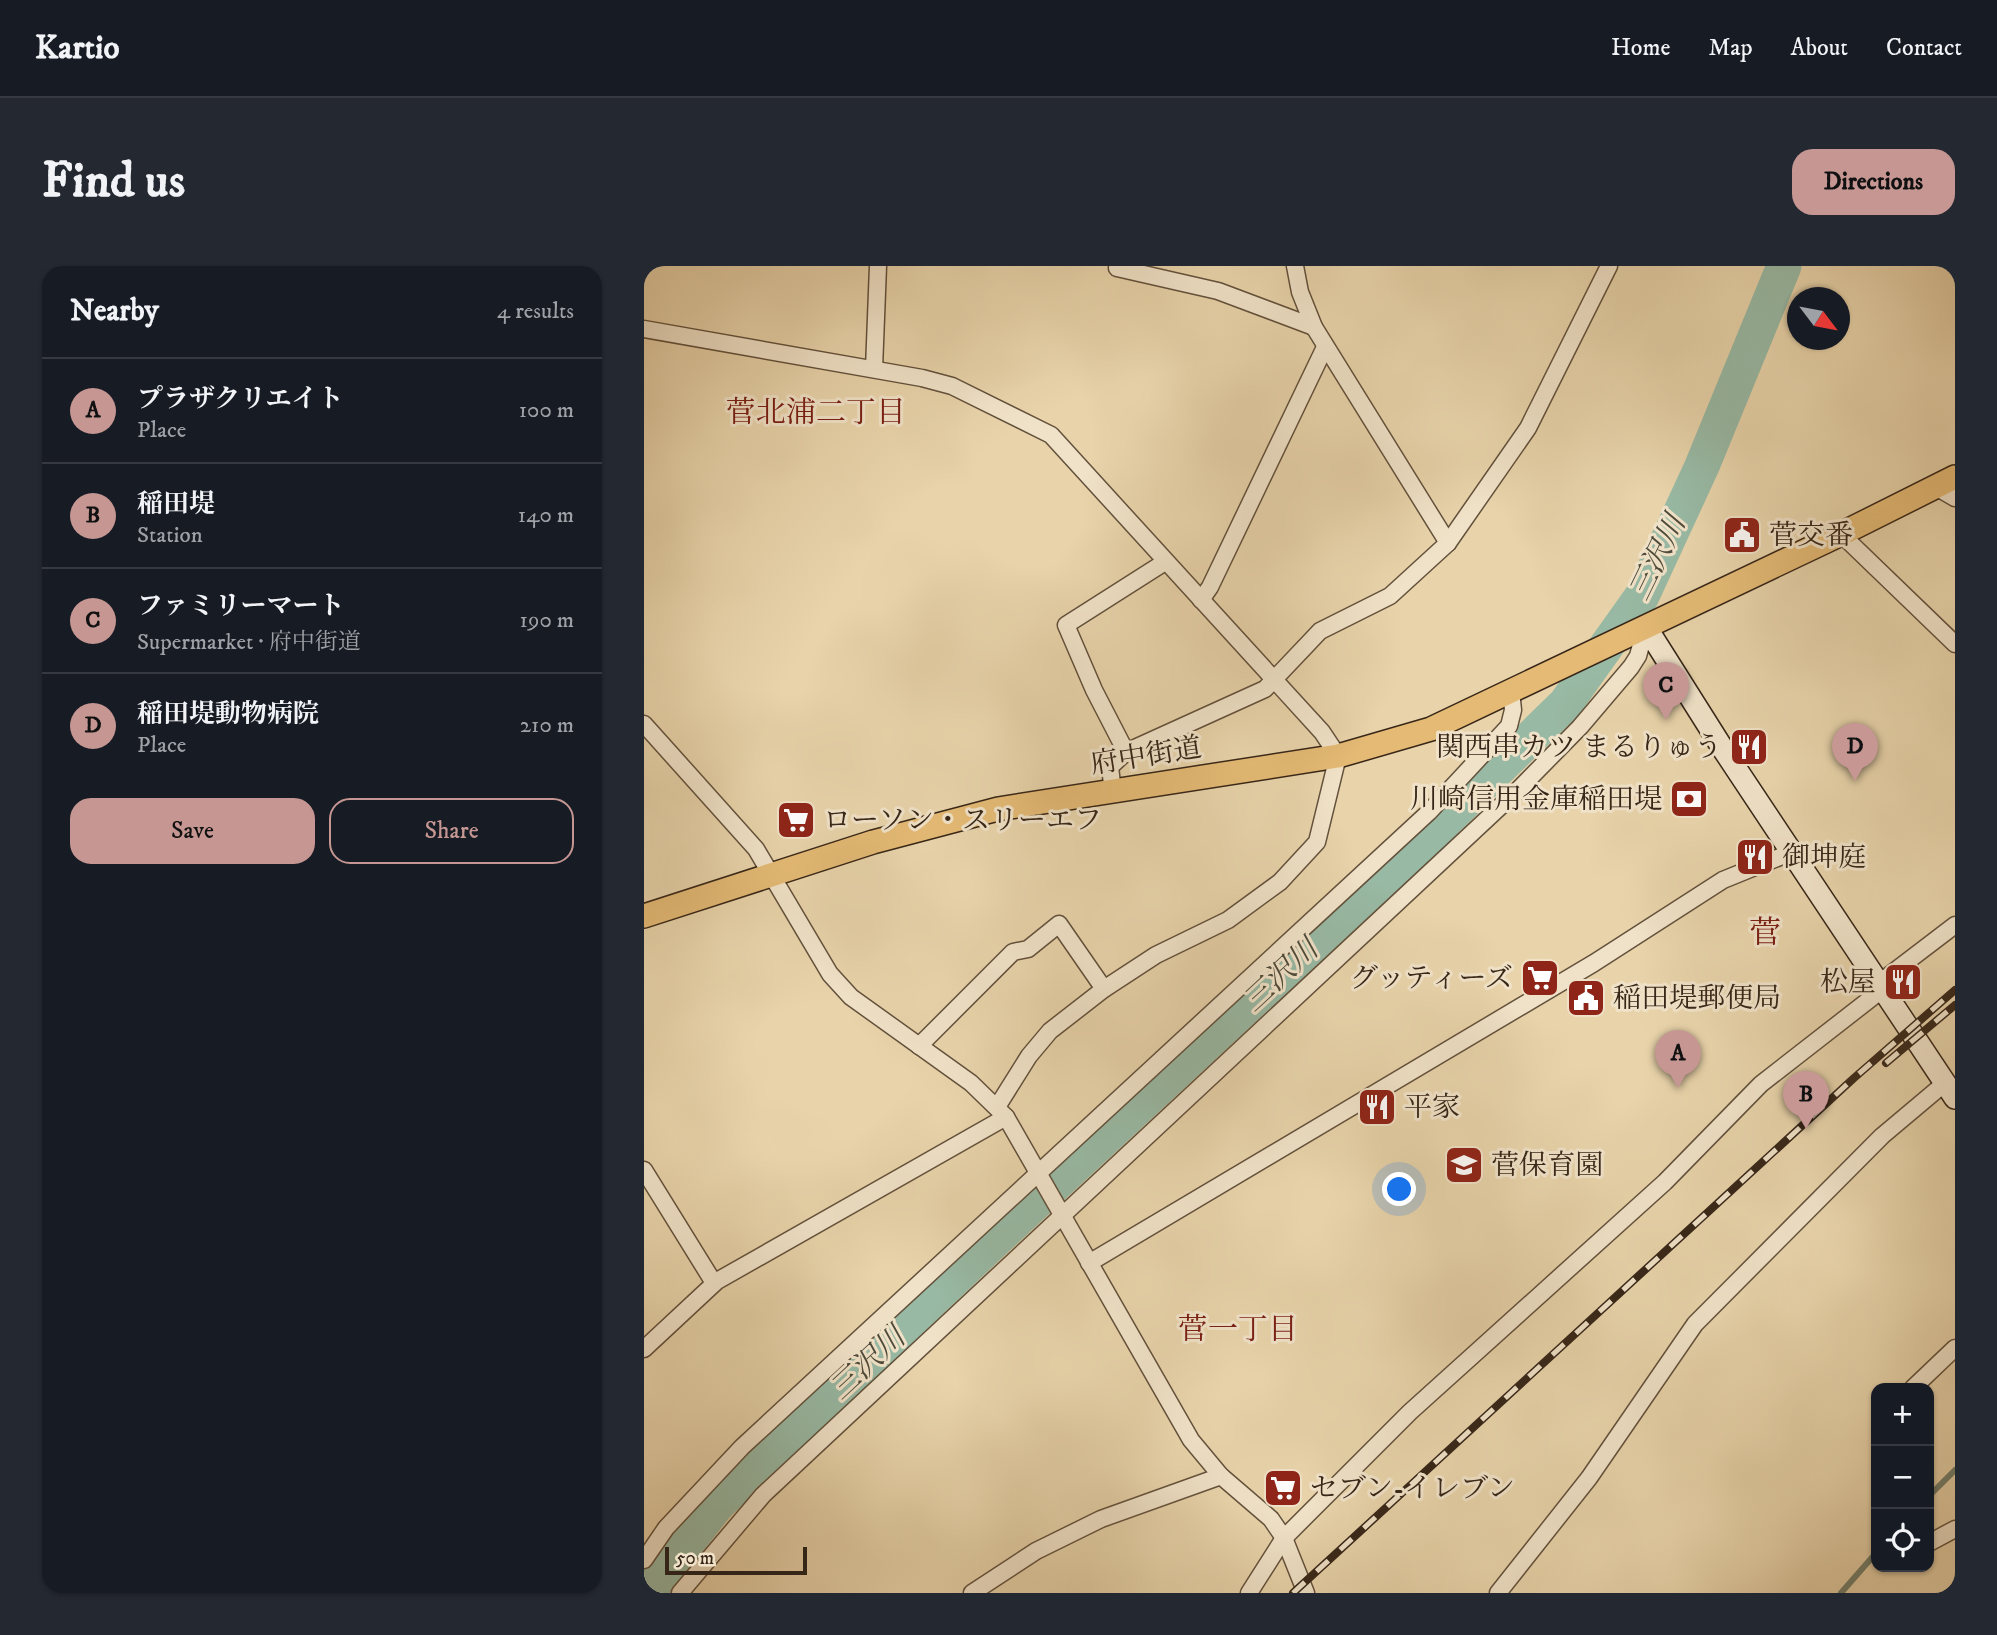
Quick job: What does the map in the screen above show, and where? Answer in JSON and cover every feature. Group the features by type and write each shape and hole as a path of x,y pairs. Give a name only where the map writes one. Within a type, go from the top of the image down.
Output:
{"main road":[{"name":"府中街道","path":"644,916 873,842 998,810 1338,756 1431,729 1584,656 1652,629 1841,534 1949,487"}],"street":[{"path":"874,369 878,266"},
{"path":"1295,266 1300,292 1325,347 1448,543"},
{"path":"1113,792 1110,767 1126,752 1265,689 1320,631 1390,596 1448,543 1528,428 1609,266"},
{"path":"1117,268 1218,291 1314,327"},
{"path":"644,329 874,369 952,386 1051,435 1275,679 1322,732 1338,756 1317,842 1280,882 1228,920 1156,955 1104,989 1050,1031 1029,1056 1001,1112 714,1283 644,1349"},
{"path":"1201,600 1210,587 1325,347"},
{"path":"1841,534 1955,643"},
{"path":"1126,752 1094,690 1066,625 1166,562"},
{"path":"680,1593 763,1495 1518,790 1580,727 1638,655 1652,629 1792,852 1950,1091 1882,1136 1695,1324 1590,1478 1498,1593"},
{"path":"644,1560 666,1528 742,1447 1429,812 1509,726 1513,710 1511,691"},
{"path":"644,724 756,849 830,974 851,996 971,1083 1001,1112 1191,1440 1221,1476 1271,1519 1284,1538 1306,1593"},
{"path":"1089,1263 1594,963 1723,880 1792,852"},
{"path":"919,1046 1013,952 1028,949 1059,925 1104,989"},
{"path":"1250,1593 1284,1538 1410,1412 1665,1182 1761,1084 1955,925"},
{"path":"644,1170 714,1283"},
{"path":"1918,1383 1955,1348"},
{"path":"972,1593 1036,1551 1101,1519 1221,1476"},
{"path":"1934,1540 1955,1528"}],"waterway":[{"name":"三沢川","path":"648,1593 717,1505 989,1246 1430,836 1566,703 1642,596 1702,466 1784,266"},
{"path":"1934,1491 1955,1470"},
{"path":"1841,1593 1871,1559"}],"railway":[{"path":"1293,1593 1854,1078 1955,990"},
{"path":"1886,1063 1955,1005"}],"place":[{"name":"菅交番","path":"1742,535"},
{"name":"ファミリーマート","path":"1666,720"},
{"name":"関西串カツ まるりゅう","path":"1749,747"},
{"name":"稲田堤動物病院","path":"1855,781"},
{"name":"川崎信用金庫稲田堤","path":"1689,799"},
{"name":"ローソン・スリーエフ","path":"796,820"},
{"name":"御坤庭","path":"1755,857"},
{"name":"グッティーズ","path":"1540,978"},
{"name":"松屋","path":"1903,982"},
{"name":"稲田堤郵便局","path":"1586,998"},
{"name":"プラザクリエイト","path":"1678,1088"},
{"name":"平家","path":"1377,1107"},
{"name":"稲田堤","path":"1806,1129"},
{"name":"菅保育園","path":"1464,1165"},
{"name":"セブン-イレブン","path":"1283,1488"}],"district":[{"name":"菅北浦二丁目","path":"816,413"},
{"name":"菅","path":"1765,934"},
{"name":"菅一丁目","path":"1238,1330"}]}
